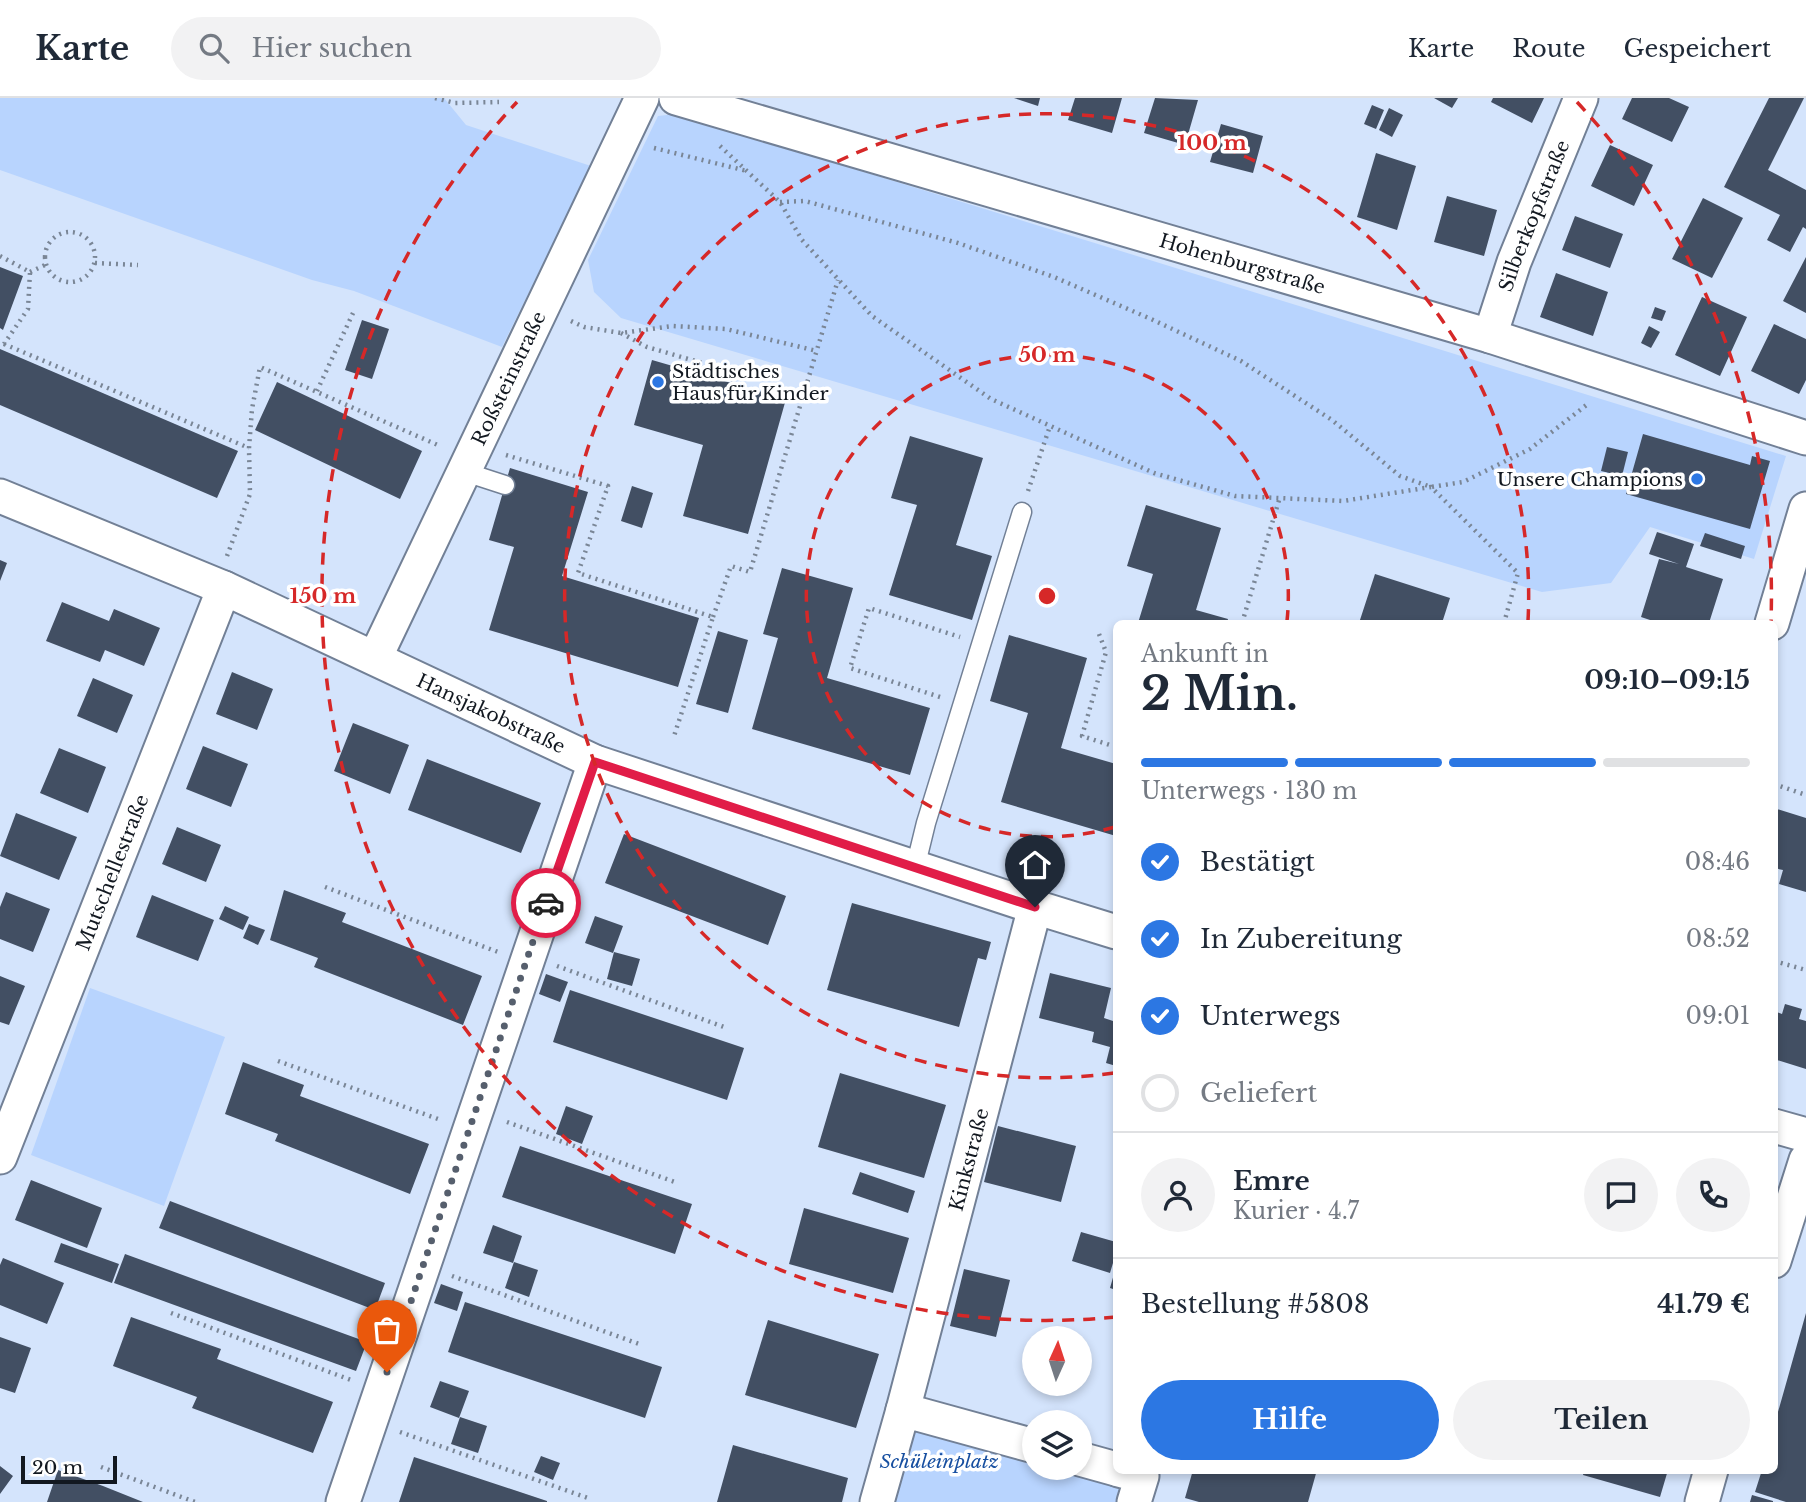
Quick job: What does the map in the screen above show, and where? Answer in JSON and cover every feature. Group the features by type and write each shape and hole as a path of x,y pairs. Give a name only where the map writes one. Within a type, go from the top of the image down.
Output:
{"street":[{"name":"Roßsteinstraße","path":"375,658 454,460 544,308 642,98"},
{"name":"Hohenburgstraße","path":"676,98 1490,335 1806,438"},
{"name":"Silberkopfstraße","path":"1490,335 1514,262 1581,98"},
{"name":"Hansjakobstraße","path":"0,496 218,586 595,762 1113,931"},
{"path":"1773,620 1806,509"},
{"name":"Mutschellestraße","path":"0,1157 218,586"},
{"path":"343,1502 595,762"},
{"name":"Kinkstraße","path":"902,1410 1035,907"},
{"path":"1778,1127 1806,1135"},
{"path":"1778,1248 1806,1160"},
{"path":"877,1502 902,1410 1022,1443"},
{"path":"1092,1463 1113,1471"},
{"path":"1702,1502 1710,1474"}],"lane":[{"path":"454,460 506,485"},
{"path":"915,868 926,823 1021,512"}],"path":[{"path":"435,98 455,103 499,102"},
{"path":"711,137 780,202 802,240 872,316 991,399 1154,473 1235,496 1343,501 1463,482 1530,449 1588,404 1597,401"},
{"path":"651,147 747,172"},
{"path":"780,202 805,201 958,243 1054,277 1241,361 1332,420 1400,476 1431,487 1518,573 1505,620"},
{"path":"66,232 85,236 95,251 95,263 85,279 71,283 57,280 45,265 47,247 58,235 66,232"},
{"path":"0,256 30,272"},
{"path":"95,263 138,265"},
{"path":"30,272 45,265"},
{"path":"30,272 28,309 2,343 248,448"},
{"path":"674,736 731,566 750,572 838,280"},
{"path":"544,308 583,327 621,333 674,326 726,329 817,351"},
{"path":"317,391 353,313"},
{"path":"621,333 647,347 737,373 733,383"},
{"path":"218,586 250,494 248,448 260,367 317,391 454,460"},
{"path":"1021,512 1050,426"},
{"path":"501,453 608,486 578,573 713,617"},
{"path":"1243,620 1280,498"},
{"path":"962,704 850,668 869,608 981,644"},
{"path":"1098,634 1105,652 1082,736 1113,746"},
{"path":"1778,785 1806,795"},
{"path":"326,887 724,1027"},
{"path":"1778,962 1806,971"},
{"path":"278,1061 675,1182"},
{"path":"423,1266 639,1344"},
{"path":"171,1313 375,1406 588,1498"},
{"path":"101,1467 195,1502"}],"green space":[{"path":"0,98 444,98 466,125 591,166 502,347 354,291 312,280 0,170"},
{"path":"676,114 1786,456 1754,559 1650,527 1611,583 1542,592 621,318 594,292 588,260 658,116"},
{"path":"90,988 225,1037 164,1206 31,1155"},
{"name":"Schüleinplatz","path":"911,1411 1022,1443 1022,1480 1092,1480 1092,1470 1130,1476 1122,1502 884,1502"}],"building":[{"path":"1014,98 1040,98 1038,106"},
{"path":"1075,98 1122,98 1112,133 1068,120"},
{"path":"1155,98 1198,100 1185,145 1144,133"},
{"path":"1434,98 1458,98 1452,108"},
{"path":"1493,98 1544,98 1532,123 1491,102"},
{"path":"1632,98 1669,98 1689,107 1672,142 1622,119"},
{"path":"1769,98 1804,98 1768,170 1806,190 1806,229 1803,227 1790,252 1767,240 1780,215 1724,187"},
{"path":"1372,105 1384,110 1376,129 1364,124"},
{"path":"1389,108 1403,115 1392,137 1379,130"},
{"path":"1221,124 1263,136 1253,173 1210,162"},
{"path":"1610,145 1653,165 1634,206 1591,186"},
{"path":"1376,153 1416,166 1397,230 1357,217"},
{"path":"1447,196 1497,210 1484,256 1434,242"},
{"path":"1703,198 1743,218 1712,278 1672,259"},
{"path":"1575,216 1623,234 1610,268 1562,250"},
{"path":"1806,257 1806,313 1783,301"},
{"path":"0,267 23,276 3,330 0,328"},
{"path":"1556,273 1608,292 1593,336 1540,317"},
{"path":"1702,297 1747,317 1720,376 1675,355"},
{"path":"1655,307 1666,311 1662,321 1651,318"},
{"path":"362,320 389,329 372,379 345,370"},
{"path":"1774,324 1806,339 1806,380 1799,394 1751,371"},
{"path":"1649,326 1660,332 1651,348 1641,343"},
{"path":"0,349 238,451 217,498 0,405"},
{"path":"652,360 786,399 748,534 683,516 703,445 634,425"},
{"path":"277,382 422,451 400,499 255,430"},
{"name":"Unsere Champions","path":"1643,434 1750,465 1752,456 1770,461 1750,529 1626,494"},
{"path":"910,436 983,458 956,545 992,556 972,620 889,595 917,505 891,498"},
{"path":"1607,447 1628,452 1622,476 1601,471"},
{"path":"510,468 588,492 562,576 699,618 678,687 489,630 514,547 489,540"},
{"path":"632,486 653,493 642,528 621,521"},
{"path":"1146,505 1221,528 1196,610 1228,620 1139,620 1153,574 1127,566"},
{"path":"1657,532 1694,544 1686,567 1723,579 1710,620 1650,620 1641,617 1659,559 1679,564 1649,554"},
{"path":"1705,533 1745,546 1741,559 1700,546"},
{"path":"0,560 7,563 0,581"},
{"path":"782,568 853,588 827,678 930,708 910,775 752,729 778,638 763,634"},
{"path":"1375,574 1450,598 1443,620 1360,620"},
{"path":"62,602 109,621 114,609 160,628 144,666 105,650 100,662 46,641"},
{"path":"718,631 748,640 728,713 696,704"},
{"path":"1009,635 1087,658 1061,748 1113,763 1113,835 1001,802 1028,713 990,701"},
{"path":"232,672 273,689 257,730 216,714"},
{"path":"93,678 133,695 117,733 77,716"},
{"path":"353,723 409,745 390,794 334,771"},
{"path":"203,746 248,764 231,807 186,789"},
{"path":"59,748 106,767 88,813 40,793"},
{"path":"427,759 541,803 521,853 408,810"},
{"path":"1778,809 1806,818 1806,892 1779,884 1783,870 1778,869"},
{"path":"16,813 77,837 59,880 0,856"},
{"path":"177,827 221,845 206,882 162,864"},
{"path":"624,834 786,896 768,945 605,883"},
{"path":"284,890 346,913 342,922 482,976 463,1025 314,967 318,958 270,940"},
{"path":"6,892 50,909 33,952 0,939 0,907"},
{"path":"152,895 214,920 198,961 136,937"},
{"path":"852,903 991,942 986,960 978,958 959,1027 827,990"},
{"path":"225,906 249,917 243,930 219,919"},
{"path":"595,916 623,926 613,953 585,943"},
{"path":"249,924 265,930 258,945 243,938"},
{"path":"614,952 640,959 632,986 607,979"},
{"path":"1050,973 1111,988 1104,1018 1113,1021 1113,1065 1106,1063 1110,1047 1092,1042 1094,1032 1039,1018"},
{"path":"546,974 568,982 560,1002 539,994"},
{"path":"0,976 25,986 9,1025 0,1022"},
{"path":"570,990 744,1048 727,1100 553,1042"},
{"path":"1785,1004 1802,1009 1799,1019 1806,1021 1806,1069 1778,1060 1778,1012 1782,1014"},
{"path":"243,1062 304,1085 300,1096 429,1144 410,1194 275,1141 278,1134 225,1114"},
{"path":"840,1073 946,1105 924,1178 818,1147"},
{"path":"566,1106 593,1116 582,1144 556,1134"},
{"path":"998,1126 1076,1146 1061,1202 984,1182"},
{"path":"520,1146 692,1204 675,1254 502,1197"},
{"path":"860,1172 915,1191 908,1213 852,1194"},
{"path":"31,1180 102,1208 87,1248 15,1220"},
{"path":"170,1201 385,1283 375,1310 159,1228"},
{"path":"804,1208 909,1238 893,1293 789,1264"},
{"path":"493,1225 522,1236 513,1263 483,1253"},
{"path":"1081,1232 1113,1241 1110,1273 1072,1261"},
{"path":"61,1243 119,1264 112,1283 54,1262"},
{"path":"125,1254 367,1342 356,1371 114,1283"},
{"path":"3,1258 64,1283 47,1324 0,1305 0,1265"},
{"path":"514,1262 538,1270 529,1297 505,1288"},
{"path":"964,1269 1010,1280 996,1337 950,1326"},
{"path":"441,1284 463,1292 457,1311 434,1303"},
{"path":"465,1302 662,1367 645,1418 448,1352"},
{"path":"1806,1313 1806,1502 1786,1502 1755,1492 1761,1474 1778,1474 1778,1412"},
{"path":"131,1317 221,1349 217,1359 333,1402 313,1453 192,1408 197,1397 113,1366"},
{"path":"768,1320 879,1354 856,1428 745,1395"},
{"path":"0,1337 31,1348 15,1393 0,1388"},
{"path":"440,1381 469,1391 459,1418 430,1407"},
{"path":"460,1417 487,1426 478,1453 451,1444"},
{"path":"733,1445 848,1478 842,1502 717,1502"},
{"path":"541,1456 560,1463 553,1480 534,1472"},
{"path":"414,1457 547,1501 547,1502 399,1502"},
{"path":"0,1466 13,1476 0,1494"},
{"path":"58,1470 103,1486 143,1502 47,1502"},
{"path":"1192,1474 1316,1474 1308,1502 1199,1502 1185,1498"},
{"path":"1583,1474 1667,1474 1660,1497"},
{"path":"1752,1495 1773,1501 1773,1502 1750,1502"}],"way so far":[{"path":"387,1372 546,903"}],"place":[{"name":"Städtisches Haus für Kinder","path":"658,382"},
{"name":"Unsere Champions","path":"1697,479"}],"route":[{"path":"546,903 595,762 1035,907"}]}
